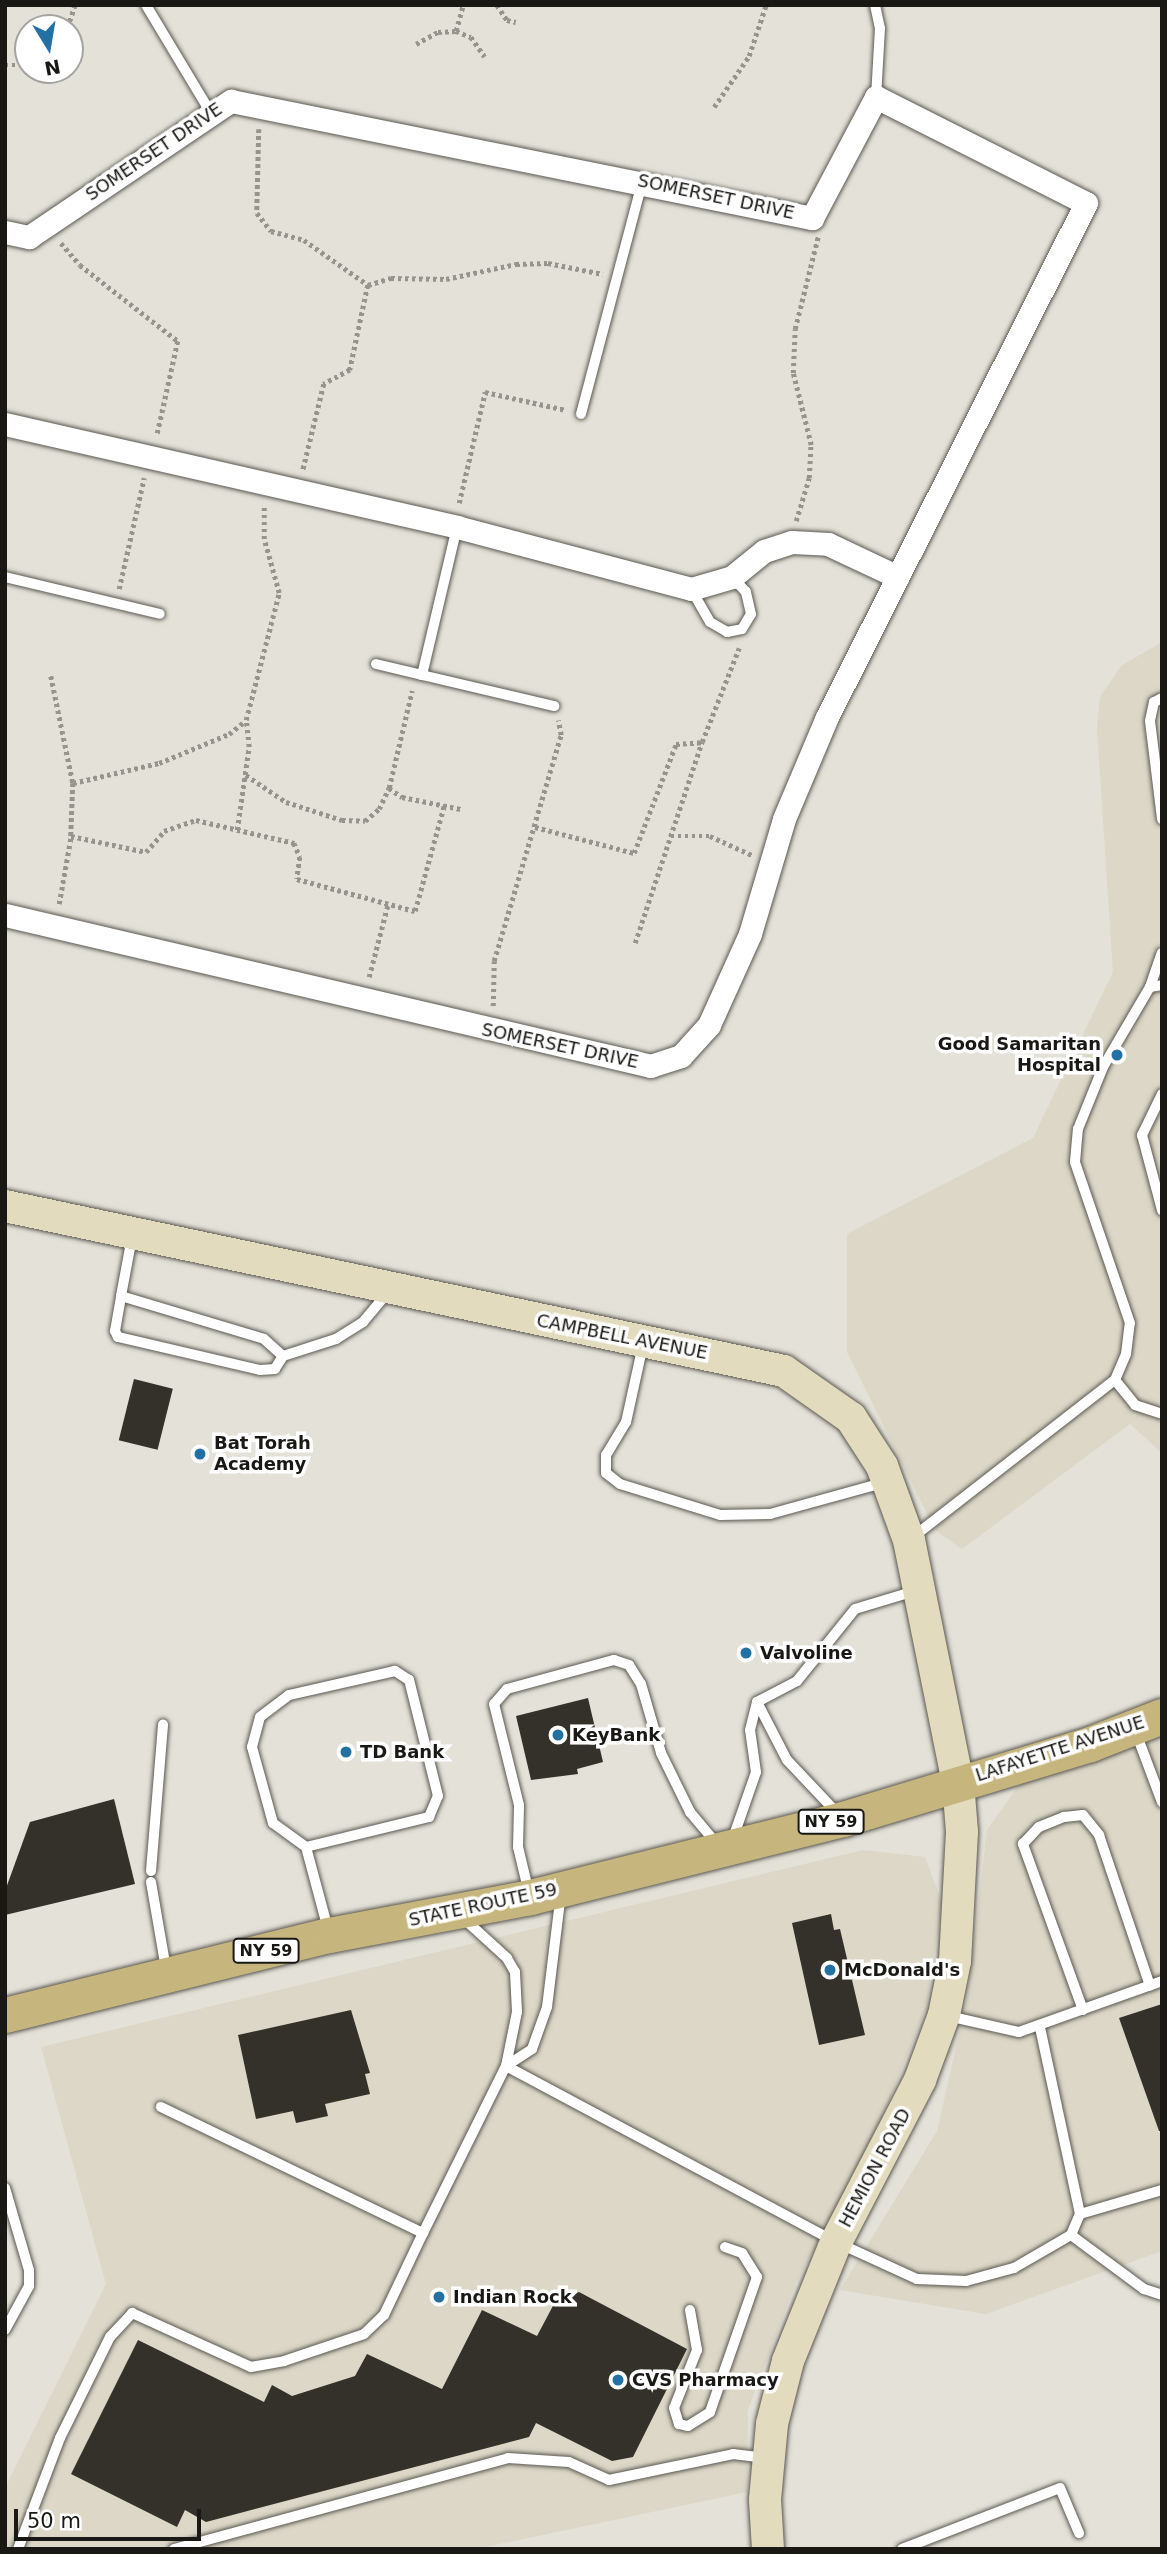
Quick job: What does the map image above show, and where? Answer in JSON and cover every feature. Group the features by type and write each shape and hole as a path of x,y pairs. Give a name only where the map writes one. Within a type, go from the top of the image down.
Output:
{"main road":[{"name":"LAFAYETTE AVENUE","path":"958,1782 1148,1721"},
{"name":"STATE ROUTE 59","path":"5,2015 330,1935 457,1913 546,1892 843,1819 958,1782"}],"street":[{"name":"SOMERSET DRIVE","path":"5,232 29,237 231,101 265,103 813,218 876,97 1086,203 827,717 783,819 750,934 709,1025 681,1056 651,1066 363,1002 5,915"},
{"path":"5,424 457,527 691,589 733,577 764,551 792,542 828,544 898,577"},
{"name":"CAMPBELL AVENUE","path":"5,1206 784,1371 851,1418 888,1481 909,1540 958,1782"},
{"name":"HEMION ROAD","path":"768,2549 769,2459 788,2361 836,2242 920,2080 944,2015 960,1902 958,1782"}],"lane":[{"path":"146,5 211,113"},
{"path":"875,5 880,28 876,97"},
{"path":"581,414 642,182"},
{"path":"422,675 457,527"},
{"path":"5,577 160,614"},
{"path":"691,589 710,622 727,632 742,629 751,614 746,592 733,577"},
{"path":"376,664 554,706"},
{"path":"1162,698 1154,702 1150,721 1162,820"},
{"path":"909,1540 1115,1380 1126,1354 1130,1323 1075,1162 1078,1129 1103,1068 1156,986 1162,953"},
{"path":"1162,1094 1142,1135 1162,1210"},
{"path":"133,1234 116,1331 125,1340 260,1370 275,1369 283,1356 314,1346 363,1322 390,1289"},
{"path":"121,1296 264,1339 283,1356"},
{"path":"644,1343 637,1387 626,1422 607,1455 606,1473 620,1484 720,1515 770,1514 888,1481"},
{"path":"1115,1380 1135,1405 1162,1414"},
{"path":"506,2066 532,2049 547,2007 546,1892 518,1847 519,1805 494,1704 507,1689 614,1660 629,1665 642,1684 662,1753 690,1812 725,1847 757,1772 750,1730 757,1702 797,1681 855,1609 919,1590"},
{"path":"306,1847 429,1817 438,1796 409,1680 395,1671 289,1695 260,1717 252,1747 273,1823 306,1847 330,1935"},
{"path":"757,1702 787,1760 843,1819"},
{"path":"1148,1721 1162,1802"},
{"path":"163,1724 151,1876 168,1975"},
{"path":"1083,2010 1023,1844 1039,1827 1064,1817 1083,1815 1100,1835 1150,1986"},
{"path":"18,2549 60,2438 110,2337 132,2312 251,2367 284,2361 364,2334 384,2315 506,2066 517,2012 515,1972 497,1946 457,1913"},
{"path":"944,2015 1019,2032 1040,2027 1162,1982"},
{"path":"506,2066 836,2242 916,2279 966,2281 1014,2268 1071,2235 1080,2214 1040,2027"},
{"path":"161,2107 423,2233"},
{"path":"5,2188 29,2278 5,2330"},
{"path":"1080,2214 1162,2190"},
{"path":"1071,2235 1144,2289 1162,2295"},
{"path":"690,2310 697,2350 674,2408 679,2424 688,2426 710,2412 757,2277 742,2253 726,2247"},
{"path":"174,2549 508,2458 569,2462 609,2480 733,2454 769,2459"},
{"path":"902,2549 1060,2488 1079,2533"}],"path":[{"path":"456,32 463,5"},
{"path":"497,5 507,20 516,22"},
{"path":"714,107 749,56 766,5"},
{"path":"416,44 439,32 456,32 471,37 485,57"},
{"path":"265,103 256,144 257,213 271,231 304,240 368,285 548,263 617,278"},
{"path":"792,542 809,478 811,445 793,373 795,329 820,245 813,218"},
{"path":"46,225 80,265 178,341 116,603"},
{"path":"298,491 324,384 350,369 368,285"},
{"path":"457,527 485,392 581,414"},
{"path":"237,830 246,775 246,720 279,593 264,538 268,484"},
{"path":"635,943 702,742 723,698 742,629"},
{"path":"246,775 286,802 342,820 365,821 379,809 389,788 411,692 422,675"},
{"path":"51,676 74,783 71,836 54,926"},
{"path":"489,1031 494,961 561,735 554,706"},
{"path":"74,783 159,763 229,734 246,720"},
{"path":"535,827 634,853 676,744 702,742"},
{"path":"389,788 402,797 461,809"},
{"path":"71,836 146,852 150,841 182,821 294,842 300,857 298,879 415,911 444,806"},
{"path":"670,836 720,839 769,868"},
{"path":"363,1002 388,904"}],"shaded area":[{"name":"Good Samaritan Hospital","path":"1162,642 1162,1453 1130,1424 962,1549 935,1530 847,1352 847,1234 1033,1138 1113,972 1097,729 1100,697 1121,666"},
{"path":"1162,1732 1162,2251 986,2314 840,2290 937,2131 968,1994 987,1830 1027,1774"},
{"name":"Indian Rock","path":"863,1850 925,1857 942,1903 926,2009 872,2143 796,2282 748,2410 747,2492 476,2549 5,2549 5,2488 106,2284 41,2047"}],"building":[{"path":"134,1379 173,1389 158,1450 119,1440"},
{"path":"588,1698 603,1762 577,1769 578,1774 531,1780 516,1716"},
{"path":"114,1799 135,1884 5,1915 5,1891 30,1822"},
{"path":"831,1914 834,1930 840,1929 865,2035 819,2045 792,1923"},
{"path":"1162,2004 1162,2131 1159,2131 1119,2018"},
{"path":"351,2010 370,2073 365,2074 370,2094 325,2104 328,2116 296,2123 293,2111 256,2119 238,2035"},
{"path":"579,2292 687,2349 633,2457 612,2461 536,2423 529,2437 206,2522 185,2510 177,2527 71,2474 138,2340 264,2402 272,2385 292,2396 355,2376 367,2354 442,2389 482,2310 537,2336 555,2302"}],"place":[{"name":"Good Samaritan Hospital","path":"1117,1055"},
{"name":"Bat Torah Academy","path":"200,1454"},
{"name":"Valvoline","path":"746,1653"},
{"name":"KeyBank","path":"558,1735"},
{"name":"TD Bank","path":"346,1752"},
{"name":"McDonald's","path":"830,1970"},
{"name":"Indian Rock","path":"439,2297"},
{"name":"CVS Pharmacy","path":"618,2380"}]}
